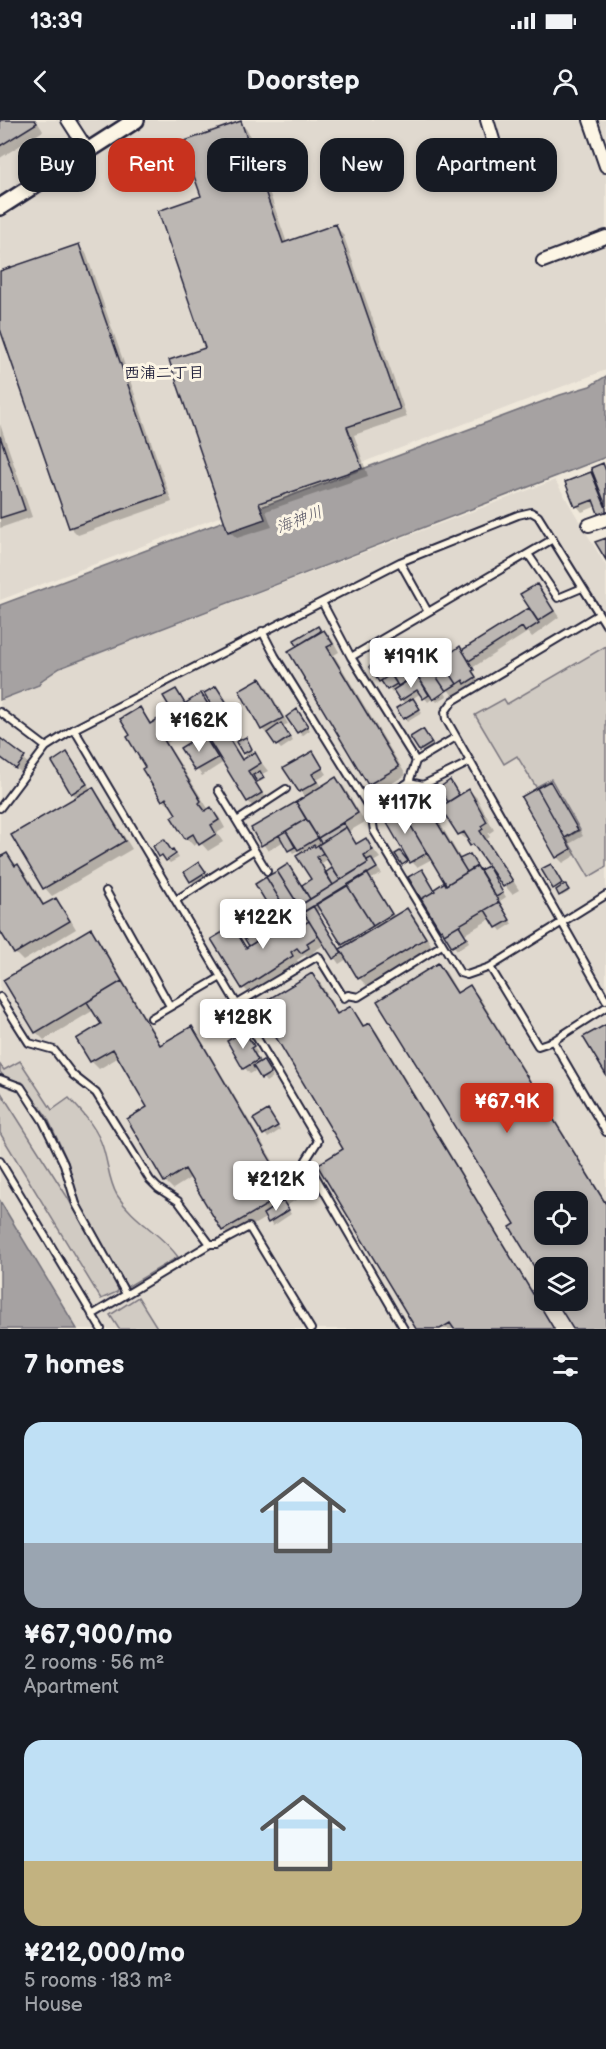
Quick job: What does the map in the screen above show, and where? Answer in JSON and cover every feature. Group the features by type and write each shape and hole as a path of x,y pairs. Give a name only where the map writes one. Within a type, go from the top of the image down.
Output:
{"street":[{"path":"68,120 80,138"},
{"path":"96,146 136,120"},
{"path":"488,120 493,138"},
{"path":"590,120 606,166"},
{"path":"0,207 24,192"},
{"path":"543,261 606,237"},
{"path":"589,525 606,519"}],"lane":[{"path":"0,808 46,747 74,729 400,562 518,515 531,512 538,516 606,626"},
{"path":"351,657 553,539"},
{"path":"528,554 558,598 582,588"},
{"path":"400,562 428,612"},
{"path":"322,602 351,657 416,761"},
{"path":"599,614 449,705 445,712 446,719 456,737 606,1000"},
{"path":"262,631 281,666 369,807 374,831 460,973 467,975 490,967 606,895"},
{"path":"0,712 46,747"},
{"path":"74,729 318,1141 306,1160 404,1329"},
{"path":"369,807 409,782 416,761 456,737"},
{"path":"409,782 423,785 470,762"},
{"path":"237,820 286,789"},
{"path":"218,790 267,871"},
{"path":"176,900 254,850"},
{"path":"106,891 170,1006"},
{"path":"237,1004 318,956 344,998 348,995 358,997 442,945"},
{"path":"490,967 538,1046 553,1041 606,1007"},
{"path":"150,1017 221,977"},
{"path":"0,997 29,1043 54,1050 73,1076 96,1093 150,1180 178,1201 210,1244"},
{"path":"553,1041 606,1132"},
{"path":"0,1079 21,1087 43,1121 64,1164 76,1204 126,1294"},
{"path":"0,1161 101,1329"},
{"path":"92,1315 210,1244 217,1244 249,1227 311,1329"}],"shaded area":[{"path":"0,120 606,120 606,370 0,600"},
{"path":"555,480 606,566 606,1329 77,1329 0,1201 0,703 3,699 39,685 42,680 60,668"},
{"path":"606,646 606,867 589,877 566,838 580,830 551,779 536,787 517,756 504,764 475,715 504,699 507,704"},
{"path":"20,1061 52,1110 69,1098 83,1114 101,1142 117,1195 131,1212 164,1241 178,1257 127,1287 81,1205 68,1162 47,1117 22,1082 6,1079 0,1072 0,1065 4,1070"},
{"path":"0,1091 66,1195 119,1288 117,1292 101,1299 0,1133"},
{"path":"138,1297 158,1329 119,1329 110,1315"}],"water":[{"name":"海神川","path":"606,376 606,457 60,668 42,680 39,685 0,700 0,605 560,395 590,386"},
{"path":"0,1201 77,1329 0,1329"}],"building":[{"path":"0,120 35,120 37,123 0,146"},
{"path":"241,121 247,138 207,138 207,192 265,192 283,243 336,224 400,409 347,427 362,468 259,503 265,519 228,532 169,360 205,348 158,211 201,196 195,179 193,138"},
{"path":"79,244 166,494 69,528 0,329 0,271"},
{"path":"0,436 25,510 0,518"},
{"path":"603,463 606,471 606,506 591,468"},
{"path":"591,472 606,508 606,513 599,516 593,500 575,507 565,482"},
{"path":"606,538 606,560 595,542"},
{"path":"537,584 554,611 538,621 520,594"},
{"path":"529,608 539,623 525,632 522,627 469,661 462,650"},
{"path":"318,626 321,631 297,646 294,640"},
{"path":"324,630 333,644 327,647 399,767 368,785 288,651"},
{"path":"447,645 452,652 460,646 476,677 465,684 463,680 457,684 436,652"},
{"path":"400,648 417,675 398,686 381,659"},
{"path":"436,652 457,684 446,691 430,667 417,675 411,665 420,658 422,661"},
{"path":"381,659 391,674 379,682 369,667"},
{"path":"430,667 446,691 433,700 417,675"},
{"path":"391,674 397,684 387,690 381,681"},
{"path":"417,675 429,695 423,699 417,690 400,701 393,690"},
{"path":"260,678 283,718 261,730 239,690"},
{"path":"216,686 234,714 221,722 204,693"},
{"path":"176,689 197,723 184,731 163,696"},
{"path":"201,693 242,760 255,752 261,763 248,771 262,793 247,802 186,703"},
{"path":"413,698 420,709 403,719 396,708"},
{"path":"140,707 150,724 161,717 169,730 161,735 201,801 199,803 205,811 211,807 219,820 211,825 216,834 199,845 193,834 185,839 171,817 176,814 166,798 162,801 142,769 145,767 127,737 130,735 120,719"},
{"path":"297,709 308,726 297,733 286,717"},
{"path":"226,721 232,730 228,733 222,724"},
{"path":"281,723 290,737 276,746 267,733"},
{"path":"423,729 432,743 419,751 410,737"},
{"path":"203,734 218,758 195,771 180,748"},
{"path":"246,737 252,749 243,754 236,742"},
{"path":"0,738 25,757 16,769 0,757"},
{"path":"313,751 323,768 312,774 317,782 299,792 283,768"},
{"path":"67,752 87,784 71,794 52,762"},
{"path":"260,771 264,778 257,782 253,775"},
{"path":"336,777 358,813 318,838 296,802"},
{"path":"450,780 459,795 448,802 439,788"},
{"path":"550,781 578,830 565,838 537,788"},
{"path":"93,787 125,841 43,889 11,835"},
{"path":"537,788 571,849 556,858 521,797"},
{"path":"469,789 487,822 481,826 483,829 480,831 513,881 503,887 473,844 470,846 464,832 458,835 440,807"},
{"path":"436,790 442,799 437,802 431,792"},
{"path":"420,794 467,872 446,885 399,806"},
{"path":"296,802 306,819 261,846 251,828"},
{"path":"399,806 427,853 410,863 383,816"},
{"path":"306,819 318,838 298,850 286,831"},
{"path":"343,823 346,827 321,843 318,838"},
{"path":"346,827 356,844 366,838 373,850 364,855 368,863 340,880 318,845"},
{"path":"286,831 295,847 288,851 279,835"},
{"path":"164,839 176,854 166,861 162,855 159,857 153,846"},
{"path":"314,845 315,847 318,845 323,853 317,857 333,885 310,899 302,885 311,879 296,856"},
{"path":"400,851 408,861 402,865 395,854"},
{"path":"7,853 15,866 18,864 43,905 56,898 70,921 14,954 0,931 0,857"},
{"path":"470,854 477,866 467,872 459,859"},
{"path":"371,858 377,868 281,926 277,920 368,863 367,860"},
{"path":"199,862 206,872 190,882 184,872"},
{"path":"288,864 310,899 299,906 277,871"},
{"path":"551,864 562,883 553,889 541,869"},
{"path":"477,866 499,902 444,934 421,899 445,882 446,885"},
{"path":"488,866 503,893 496,897 480,870"},
{"path":"332,868 340,880 333,885 325,873"},
{"path":"422,869 435,891 421,899 408,877"},
{"path":"277,871 299,906 288,913 266,877"},
{"path":"367,873 392,914 373,926 347,885"},
{"path":"266,877 288,913 277,920 255,884"},
{"path":"565,884 569,890 559,896 556,890"},
{"path":"347,885 373,926 342,945 316,904"},
{"path":"499,902 510,920 496,928 485,910"},
{"path":"313,906 342,953 333,959 303,912"},
{"path":"407,908 426,938 358,979 340,949"},
{"path":"260,915 263,922 274,915 281,926 260,939 249,922"},
{"path":"299,915 304,924 309,921 318,936 307,943 309,948 301,953 297,948 291,952 293,956 242,989 211,939 233,926 246,948 287,922 293,931 297,928 291,919"},
{"path":"246,916 260,939 249,946 235,923"},
{"path":"459,925 467,938 452,947 444,934"},
{"path":"91,928 122,981 35,1033 3,980"},
{"path":"438,963 457,993 470,985 606,1204 606,1329 573,1329 562,1311 588,1311 588,1257 534,1257 534,1267 510,1227 515,1224 377,1001"},
{"path":"312,973 337,1014 351,1006 363,1026 370,1023 534,1296 534,1311 543,1311 554,1329 454,1329 450,1323 440,1329 416,1329 317,1165 343,1149 257,1006"},
{"path":"122,981 160,1045 192,1026 289,1192 222,1231 185,1169 164,1182 127,1119 147,1107 113,1049 90,1062 76,1039 101,1024 87,1002"},
{"path":"606,1026 606,1075 583,1037"},
{"path":"244,1031 254,1046 251,1048 258,1060 243,1069 227,1041"},
{"path":"263,1060 271,1073 261,1079 253,1066"},
{"path":"268,1110 278,1126 263,1135 253,1119"},
{"path":"283,1201 289,1210 268,1223 263,1214"}],"district":[{"name":"西浦二丁目","path":"164,372"}]}
